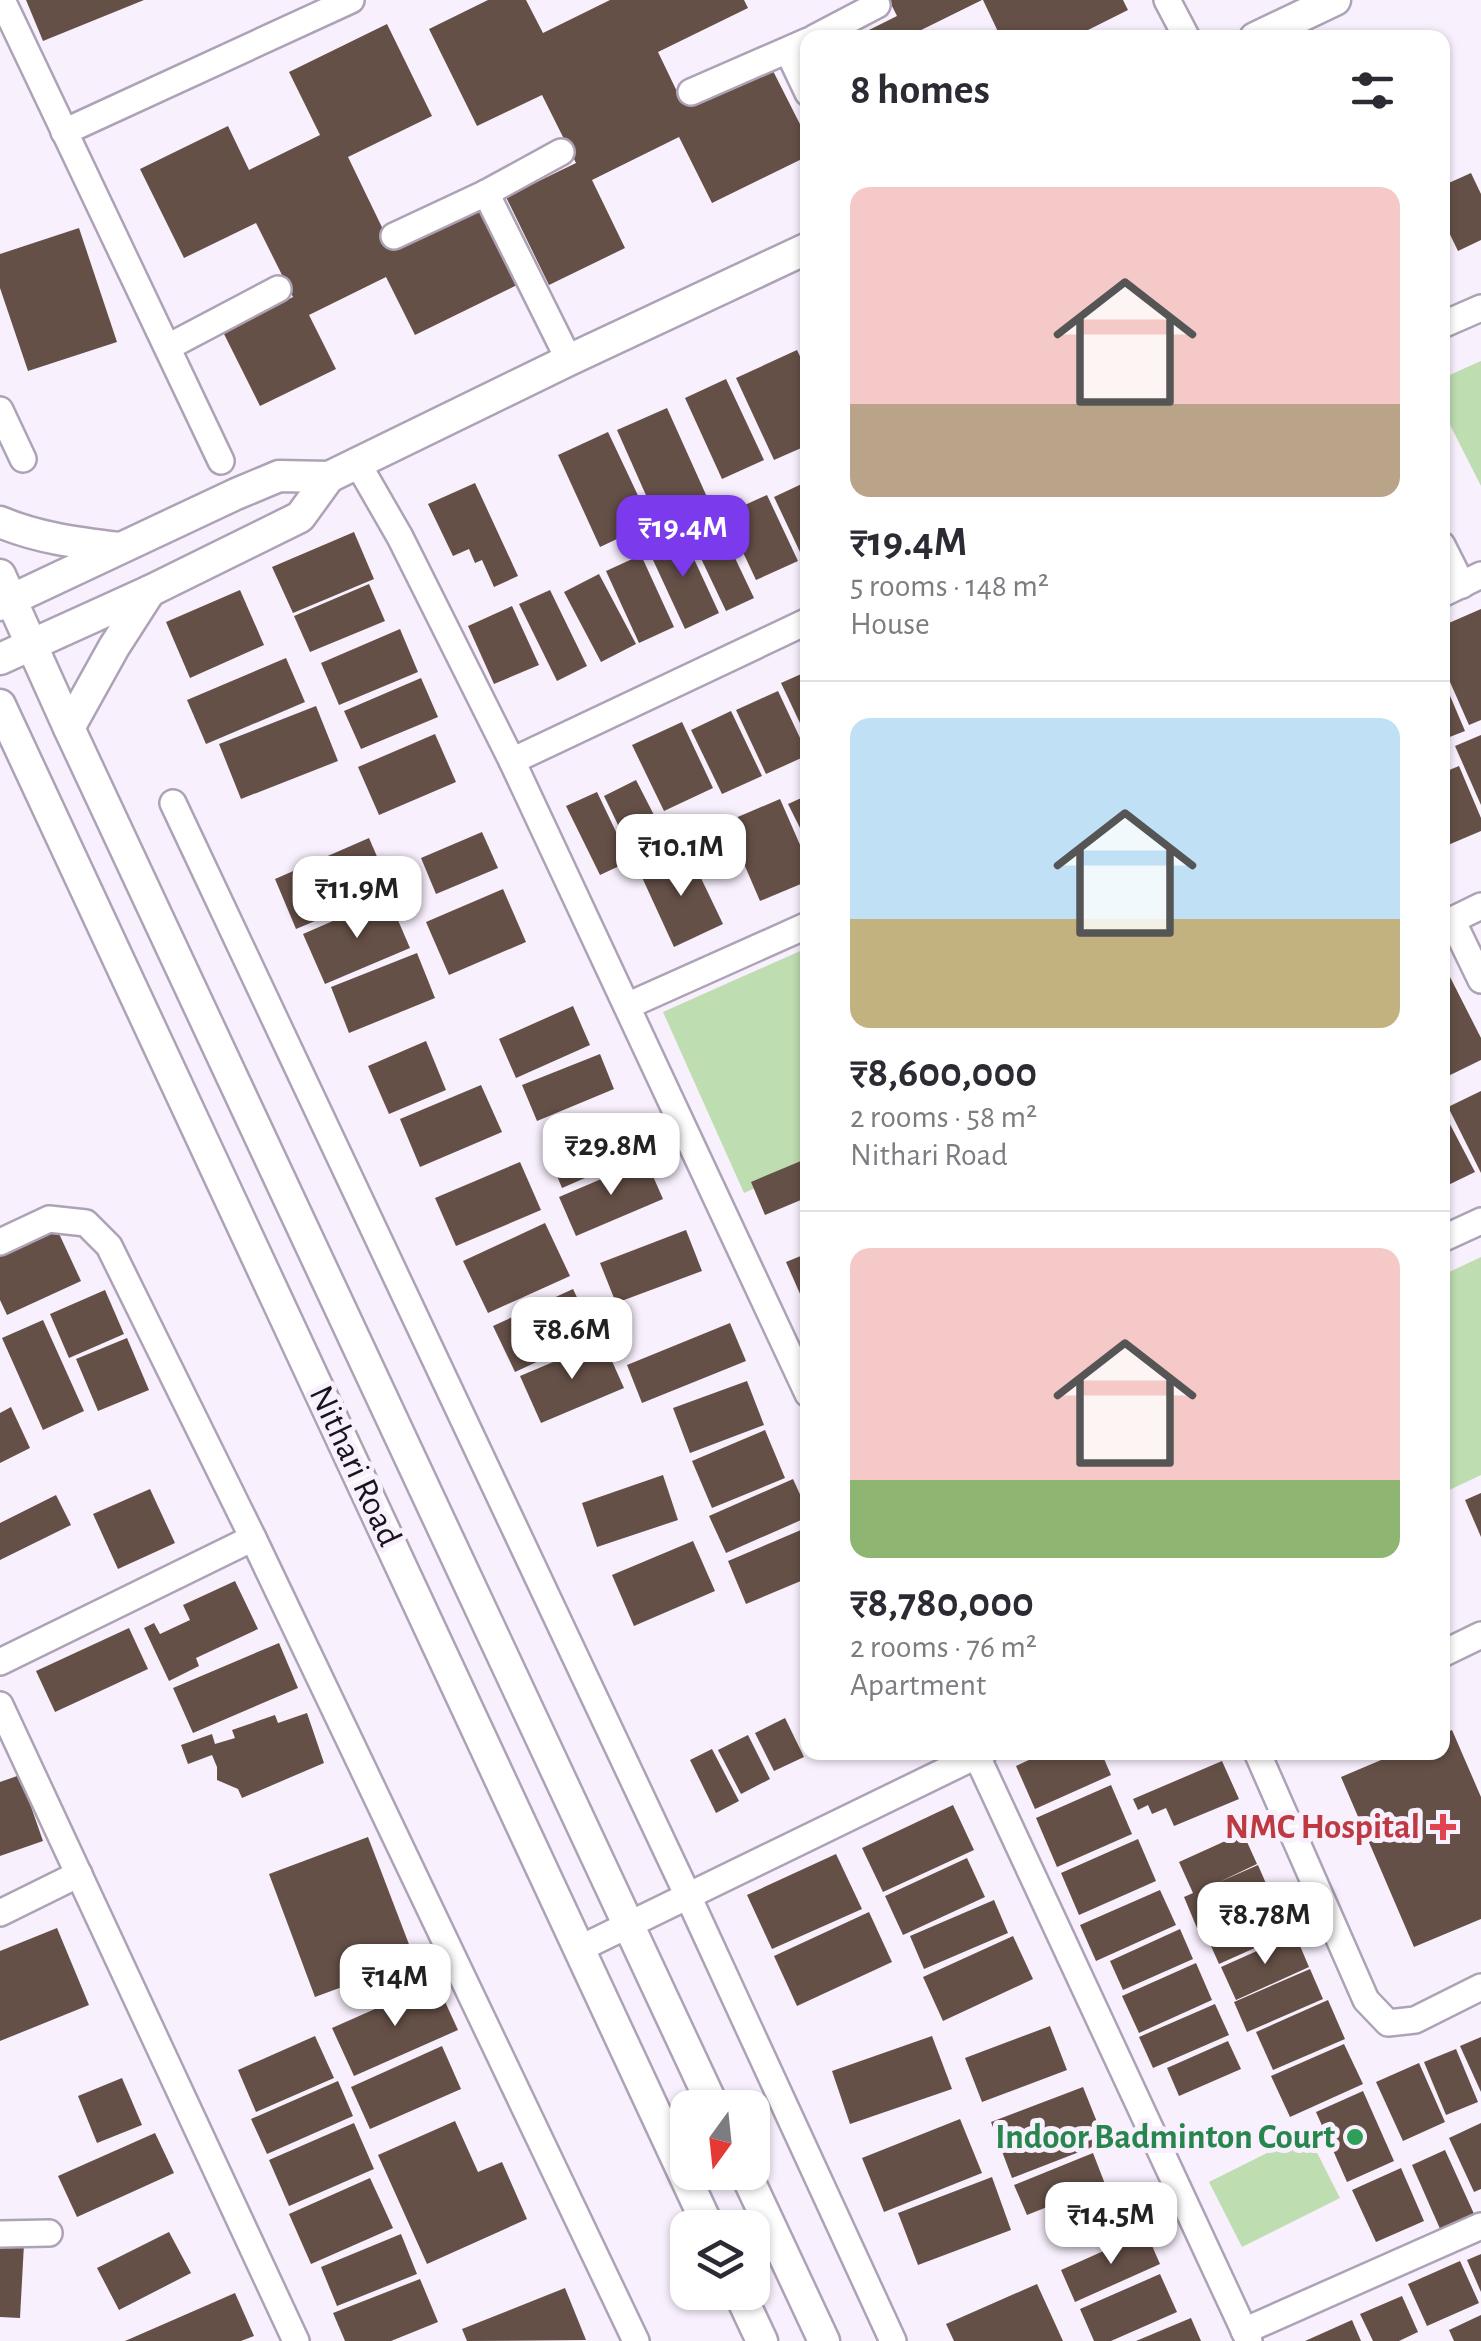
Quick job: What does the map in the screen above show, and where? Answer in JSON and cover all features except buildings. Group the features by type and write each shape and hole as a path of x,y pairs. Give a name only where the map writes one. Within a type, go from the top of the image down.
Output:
{"street":[{"path":"2,0 221,462"},
{"path":"64,132 351,0"},
{"path":"1167,0 1182,30"},
{"path":"1272,30 1335,0"},
{"path":"828,30 878,4"},
{"path":"692,92 800,44"},
{"path":"394,236 561,152"},
{"path":"486,193 569,360"},
{"path":"4,593 120,548 279,476 329,477 800,252"},
{"path":"168,346 278,290"},
{"path":"1450,322 1481,308"},
{"path":"0,410 23,459"},
{"path":"358,464 400,537 512,761 800,1377"},
{"path":"0,659 300,517 329,477"},
{"path":"0,522 26,533 120,548"},
{"path":"1450,561 1462,584"},
{"path":"69,728 150,591"},
{"name":"Nithari Road","path":"4,593 33,646 706,2090"},
{"path":"512,761 800,625"},
{"name":"Nithari Road","path":"0,705 11,744 701,2210"},
{"path":"173,803 688,1896 893,2341"},
{"path":"1450,921 1481,906"},
{"path":"1450,927 1481,980"},
{"path":"627,1006 800,930"},
{"path":"0,1242 49,1220 86,1223 109,1246 253,1538 636,2341"},
{"path":"1450,1235 1481,1221"},
{"path":"0,1662 253,1538"},
{"path":"1450,1650 1481,1635"},
{"path":"0,1705 296,2341"},
{"path":"579,1949 966,1760"},
{"path":"981,1760 1247,2336 1481,2226"},
{"path":"1261,1760 1366,2000 1388,2023 1415,2020 1481,1987"},
{"path":"0,1912 79,1874"},
{"path":"753,2190 824,2341"},
{"path":"0,2234 50,2233"},
{"path":"747,2310 762,2341"}],"green space":[{"path":"1481,361 1481,486 1450,425 1450,375"},
{"path":"800,951 800,1168 744,1193 663,1012"},
{"path":"1481,1257 1481,1475 1450,1490 1450,1272"},
{"path":"1307,2133 1340,2198 1242,2247 1209,2182"}],"place":[{"name":"NMC Hospital","path":"1443,1827"},
{"name":"Indoor Badminton Court","path":"1355,2137"}]}
